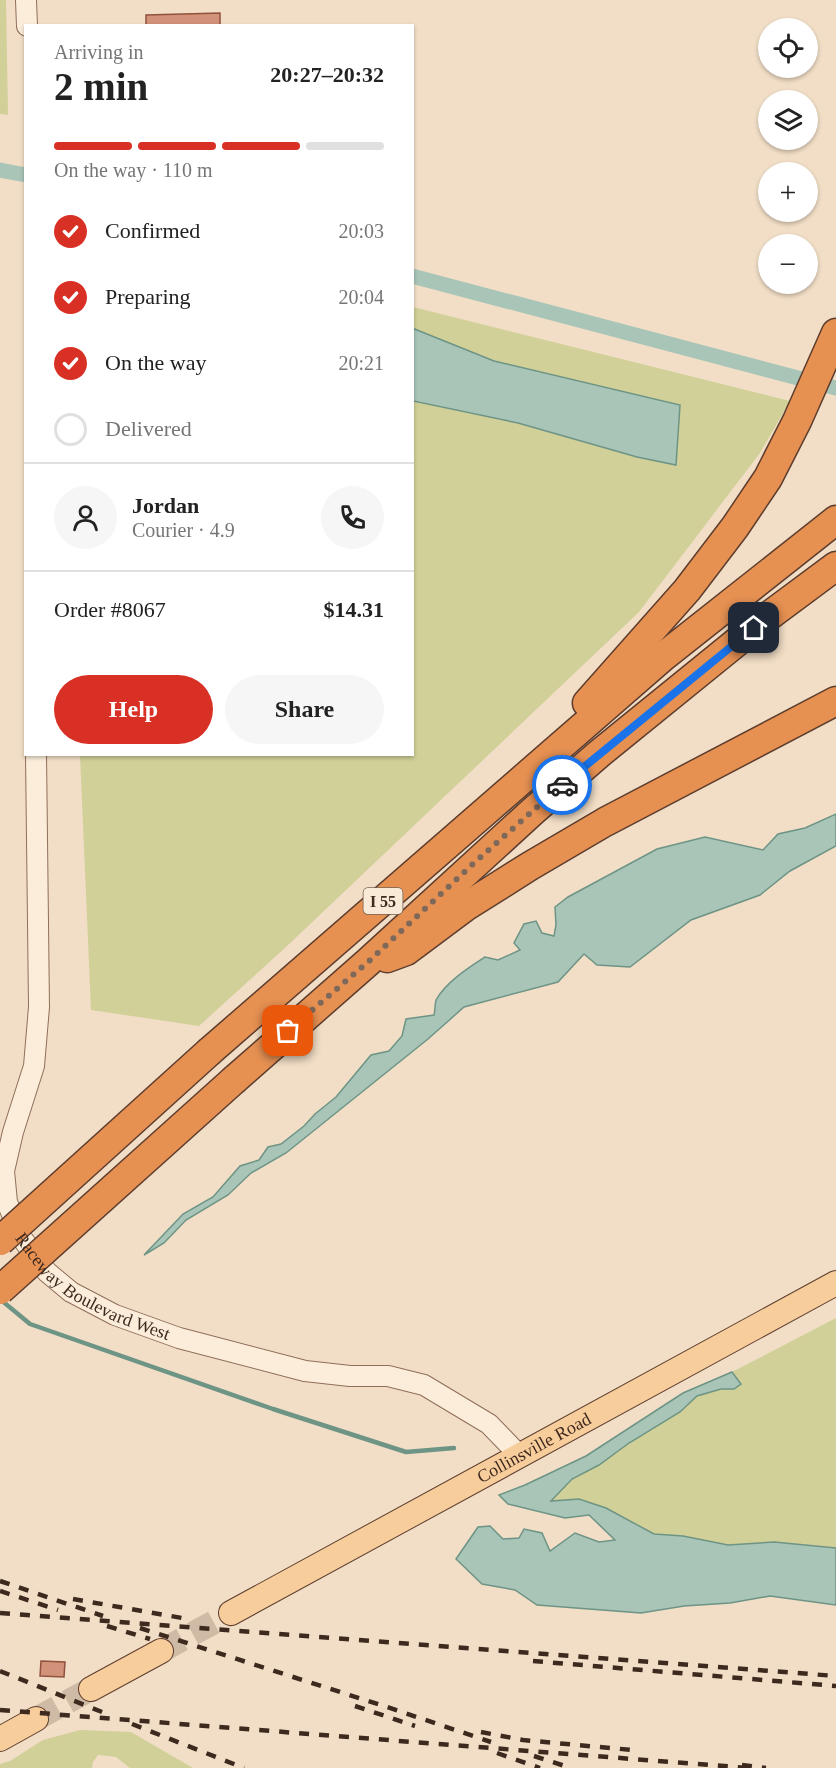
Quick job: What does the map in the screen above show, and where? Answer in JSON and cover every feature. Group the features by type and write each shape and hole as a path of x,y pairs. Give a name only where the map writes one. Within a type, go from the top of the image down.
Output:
{"highway":[{"path":"556,750 578,714 687,590 735,528 768,478 797,421 834,337"},
{"name":"I 55","path":"0,1241 210,1051 664,656 836,520"},
{"name":"I 55","path":"0,1290 368,962 474,863 600,753 770,615 836,566"},
{"path":"368,962 406,951 465,907 605,822 836,701"},
{"path":"762,739 836,717"}],"main road":[{"name":"Collinsville Road","path":"231,1613 836,1283"},
{"path":"91,1689 161,1651"},
{"path":"0,1739 36,1719"}],"street":[{"path":"26,0 27,24"},
{"name":"Raceway Boulevard West","path":"36,756 39,1007 34,1066 13,1132 4,1171 6,1202 21,1238 47,1272 71,1292 115,1315 189,1341 305,1371 350,1376 388,1376 424,1385 489,1424 520,1456"}],"shaded area":[{"path":"0,0 6,0 8,115 0,114"},
{"path":"414,307 790,401 760,453 639,612 286,947 199,1026 91,1010 80,756 414,756"},
{"path":"414,329 494,361 680,405 676,465 637,457 518,423 414,401"},
{"path":"836,814 836,846 790,871 760,895 691,920 630,967 597,965 584,954 558,982 464,1007 428,1039 286,1153 251,1173 228,1195 186,1220 164,1243 144,1255 183,1214 213,1197 240,1166 259,1160 268,1147 281,1144 304,1126 336,1097 371,1055 389,1051 402,1036 406,1019 434,1015 436,1000 440,993 458,976 485,957 498,960 520,950 514,943 524,924 536,921 542,933 554,936 555,907 568,897 657,849 705,837 763,850 778,834 805,828"},
{"path":"836,1318 836,1548 774,1542 728,1545 683,1536 654,1534 606,1508 579,1499 550,1501 572,1479 599,1465 629,1443 680,1412 697,1396 721,1389 734,1389 741,1384 732,1372"},
{"path":"732,1372 741,1384 734,1389 721,1389 697,1396 680,1412 629,1443 599,1465 572,1479 551,1501 579,1499 606,1508 654,1534 683,1536 728,1545 774,1542 836,1548 836,1605 770,1596 641,1613 537,1605 515,1590 482,1584 456,1559 478,1527 490,1526 503,1539 519,1538 524,1529 542,1533 550,1551 575,1533 599,1542 615,1540 589,1515 565,1518 508,1504 499,1495 586,1456 683,1393"},
{"path":"80,1730 131,1732 193,1768 130,1768 116,1757 98,1755 92,1768 0,1768 0,1764 10,1761 43,1740"}],"building":[{"path":"220,13 220,24 146,24 146,15"},
{"path":"41,1661 65,1662 64,1677 40,1676"}],"waterway":[{"path":"0,170 24,175"},
{"path":"414,277 836,388"},
{"path":"1,1300 30,1324 273,1409 406,1452 454,1448"}],"tunnel":[{"path":"161,1651 231,1613"},
{"path":"36,1719 91,1689"}],"railway":[{"path":"0,1581 103,1616"},
{"path":"0,1591 58,1610"},
{"path":"73,1599 188,1619"},
{"path":"0,1613 836,1676"},
{"path":"107,1626 150,1639"},
{"path":"140,1628 491,1742"},
{"path":"533,1661 836,1686"},
{"path":"0,1671 107,1714"},
{"path":"355,1706 415,1726"},
{"path":"0,1710 749,1768"},
{"path":"132,1724 244,1768"},
{"path":"481,1732 523,1740 632,1750"},
{"path":"497,1753 540,1768"},
{"path":"534,1756 571,1768"},
{"path":"742,1765 766,1768"}],"way so far":[{"path":"288,1031 368,962 562,785"}],"route":[{"path":"562,785 754,628"}]}
